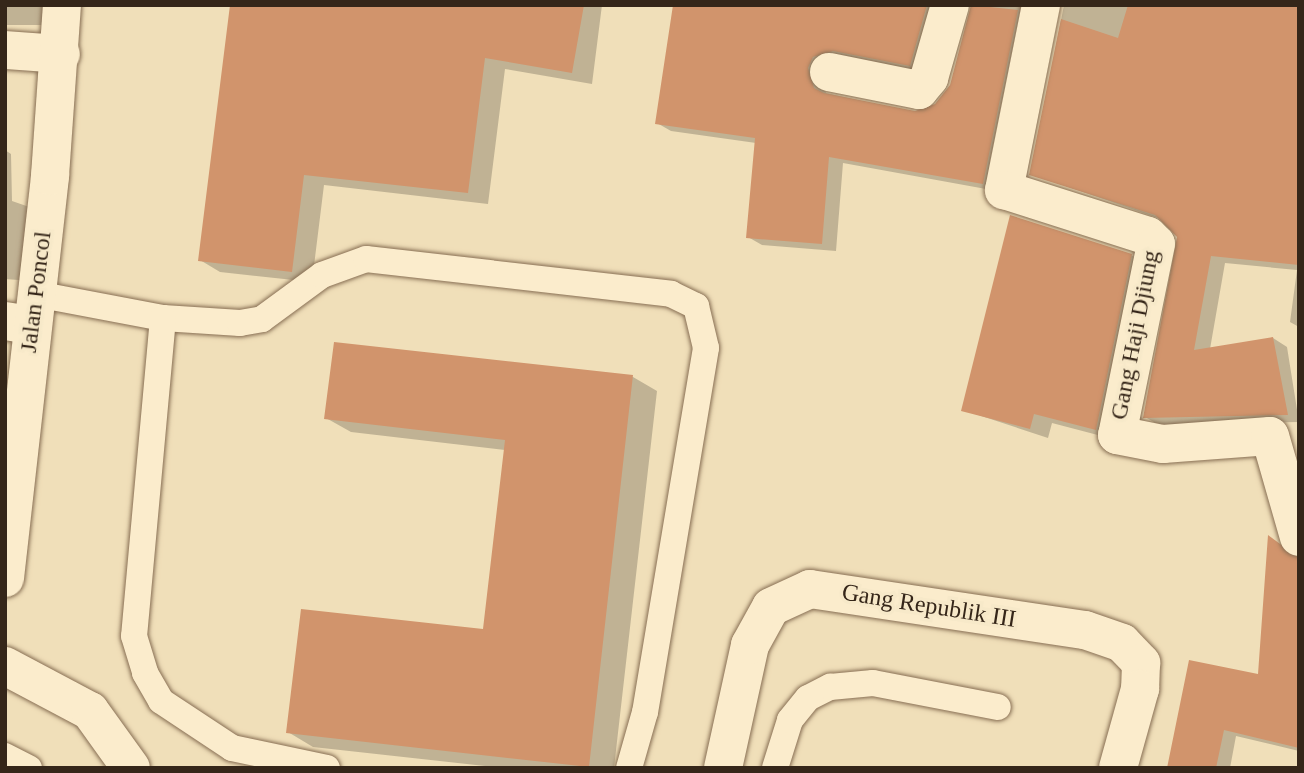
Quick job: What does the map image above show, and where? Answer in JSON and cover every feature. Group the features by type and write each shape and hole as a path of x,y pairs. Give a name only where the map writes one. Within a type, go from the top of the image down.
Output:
{"street":[{"name":"Jalan Poncol","path":"5,578 24,314 61,54 62,5"},
{"path":"829,72 919,90 929,78 950,5"},
{"name":"Gang Haji Djiung","path":"1041,5 1005,192 1149,236 1156,244 1117,435 1163,443 1270,436 1299,537"},
{"path":"5,50 61,54"},
{"name":"Gang Republik III","path":"723,768 750,645 771,607 810,589 1085,630 1122,643 1141,663 1140,689 1118,768"},
{"path":"5,666 90,711 131,768"}],"lane":[{"path":"24,314 262,319 322,275 366,259 671,294 696,306 706,348 645,712 629,768"},
{"path":"163,318 134,636 145,673 161,701 232,748 327,768"},
{"path":"775,768 790,720 808,698 830,687 873,683 998,707"},
{"path":"5,756 29,768"}],"building":[{"path":"230,5 584,5 572,73 485,58 468,193 304,175 292,272 198,261"},
{"path":"673,5 927,5 910,66 833,51 813,57 808,68 814,88 824,93 915,111 935,104 950,85 971,5 1018,10 983,184 829,157 822,244 746,238 755,138 655,124"},
{"path":"1128,5 1299,5 1299,265 1211,256 1194,350 1273,337 1288,415 1143,418 1177,237 1155,215 1029,175 1061,19 1118,38"},
{"path":"1010,215 1132,254 1096,430 1034,414 1030,429 961,411"},
{"path":"334,342 633,375 589,767 286,733 301,609 483,629 505,440 324,419"},
{"path":"1268,535 1299,558 1299,748 1224,730 1216,768 1167,768 1189,660 1258,674"}]}
